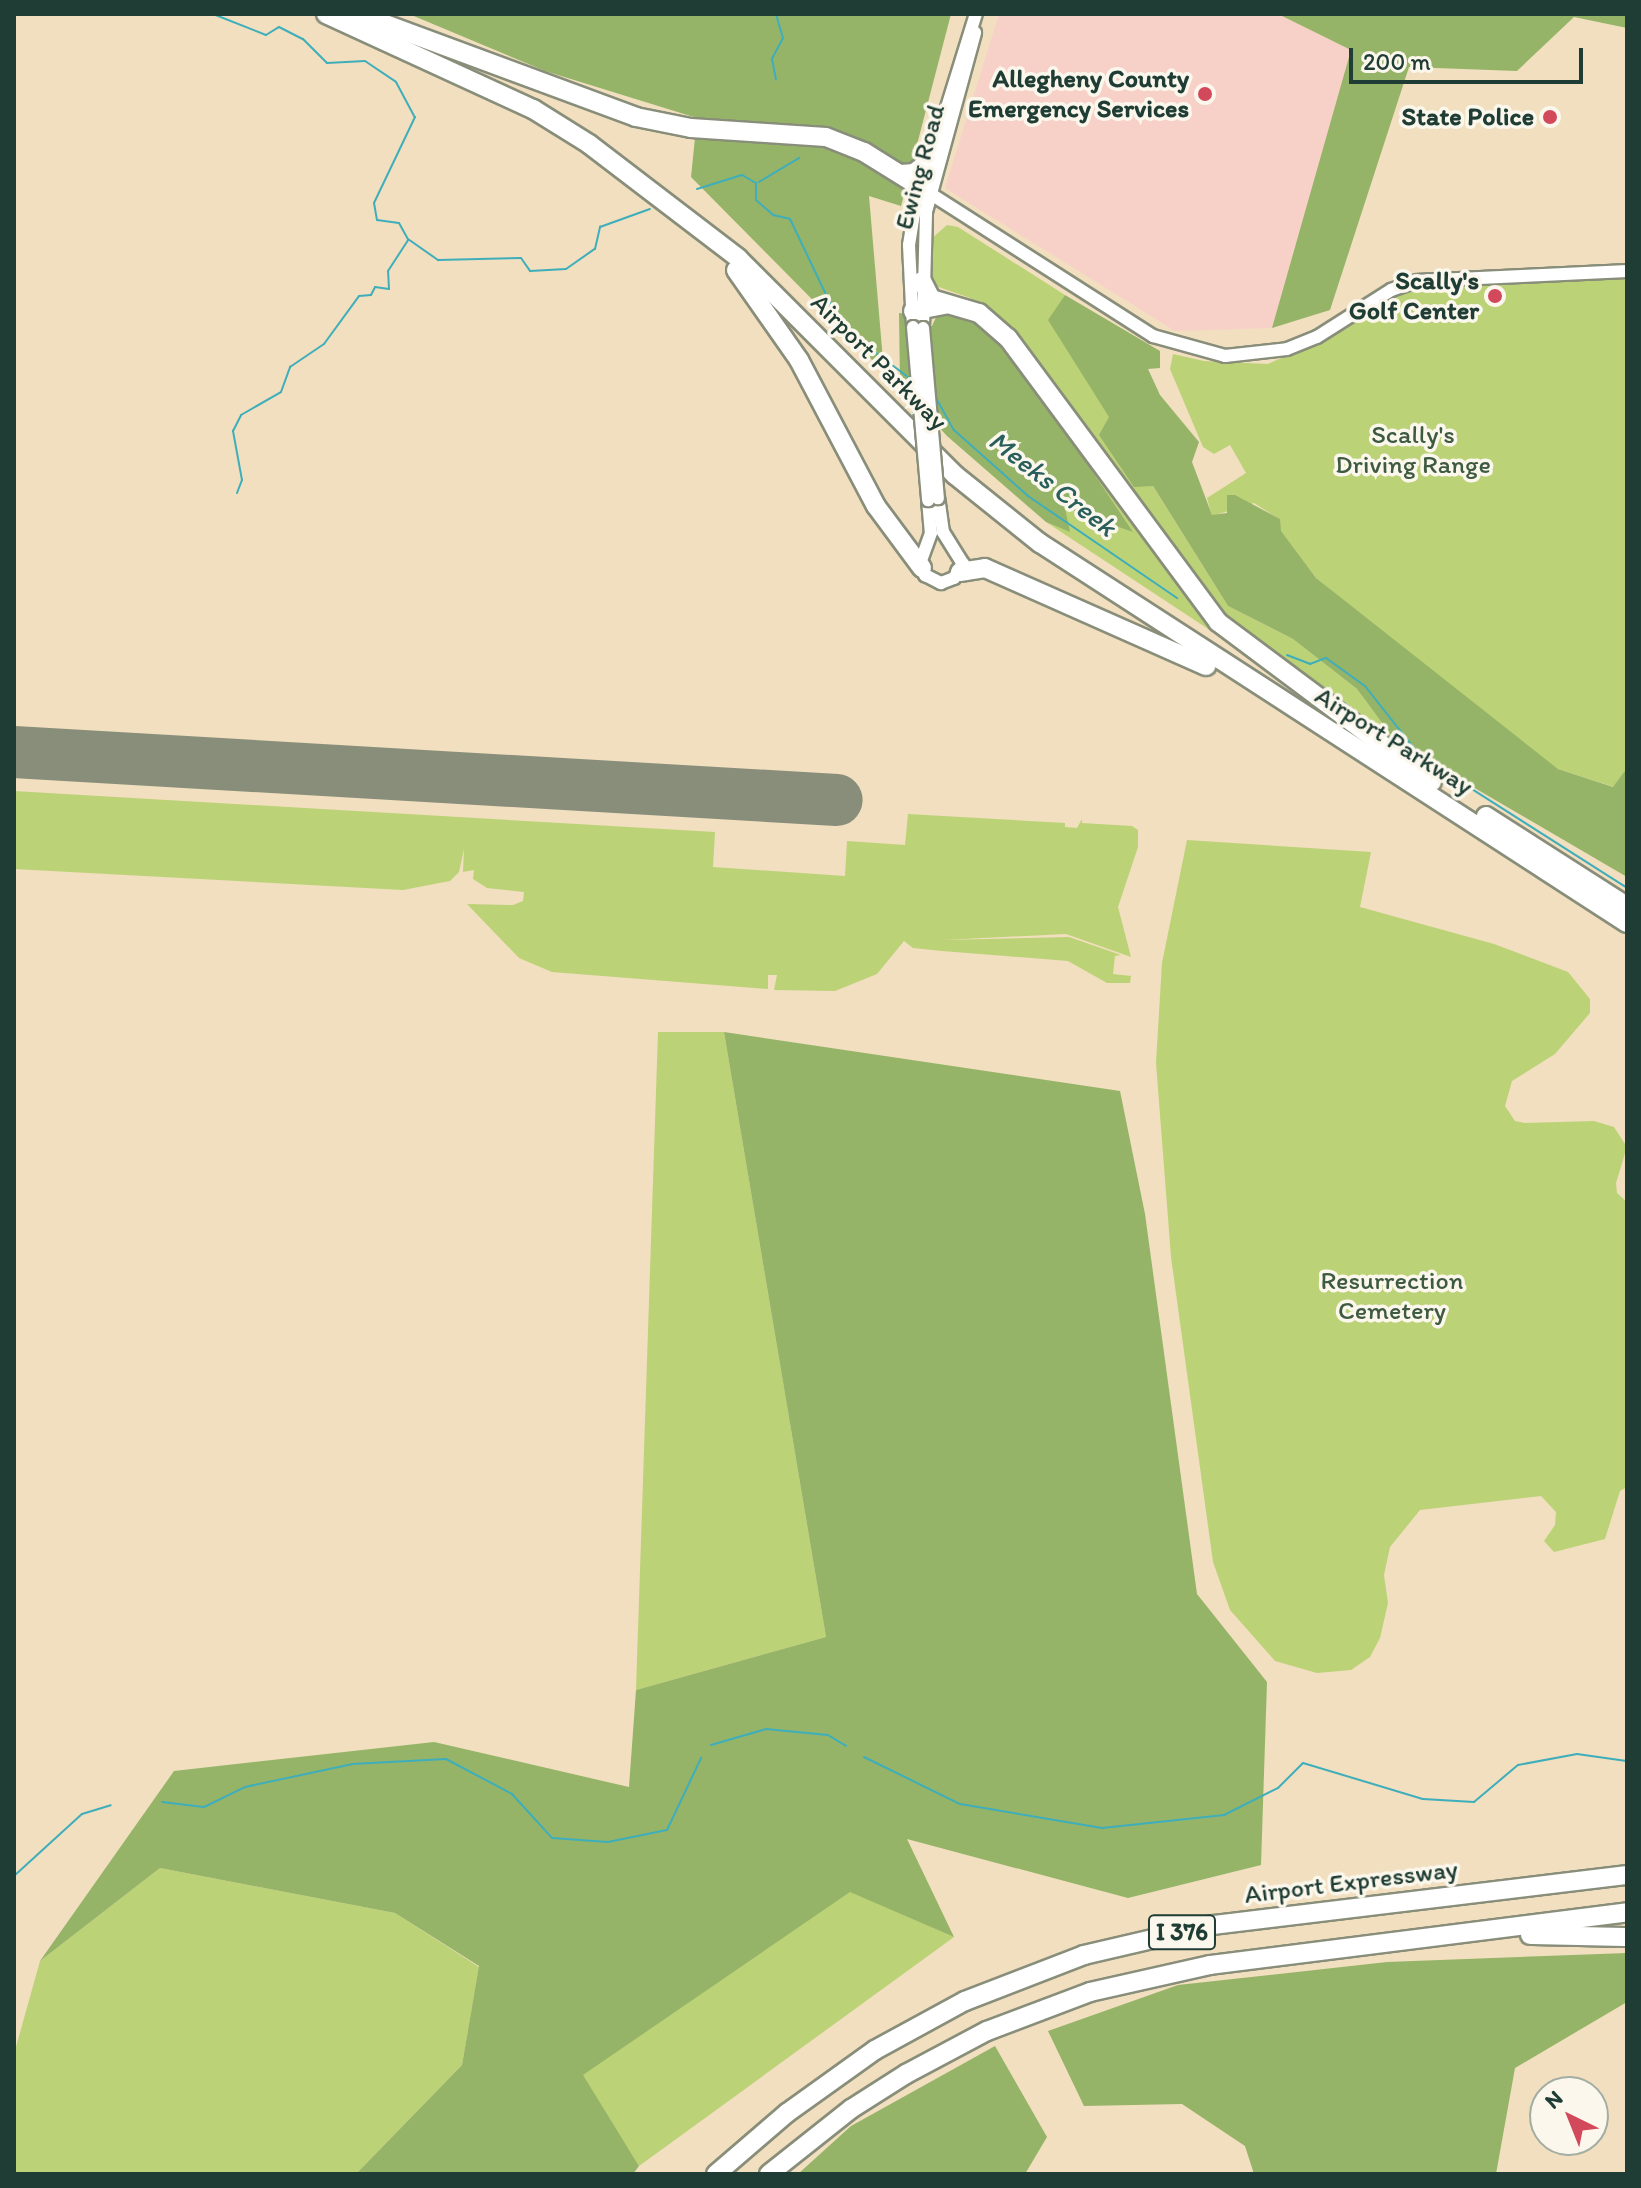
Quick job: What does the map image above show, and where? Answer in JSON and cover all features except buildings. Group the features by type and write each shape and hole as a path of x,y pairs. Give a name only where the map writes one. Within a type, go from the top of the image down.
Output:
{"highway":[{"name":"Airport Parkway","path":"326,14 533,109 664,198 738,258 955,475 1040,543 1627,923"},
{"name":"Airport Parkway","path":"357,14 541,102 641,165 761,265 905,411 1024,519 1130,593 1627,906"},
{"path":"357,14 591,104 691,128 826,137 901,174 925,191"},
{"path":"901,174 914,173 928,162"},
{"path":"664,198 727,259 771,314 876,506 922,568"},
{"path":"922,281 928,297 945,305 979,313 1008,338 1188,588 1218,622 1434,784"},
{"path":"918,319 945,305"},
{"path":"960,572 985,568 1180,653 1533,861"},
{"name":"Airport Expressway","path":"716,2174 828,2080 965,2001 1023,1976 1140,1940 1213,1925 1627,1875"},
{"name":"I 376","path":"769,2174 851,2109 906,2074 1043,2008 1169,1972 1627,1912"},
{"path":"1336,1948 1489,1936 1627,1937"},
{"path":"706,2174 765,2124 828,2080"}],"street":[{"name":"Ewing Road","path":"918,319 928,162 977,14"},
{"name":"Ewing Road","path":"922,568 931,533 933,499 909,245 925,191 969,71 977,14"},
{"path":"925,191 1153,336 1225,356 1287,349 1317,337 1391,290 1417,281 1627,271"},
{"name":"Ewing Road","path":"933,499 943,532 962,558 960,572"},
{"path":"922,568 935,582 951,580 960,572"}],"shaded area":[{"path":"999,14 1278,14 1351,50 1272,328 1175,331 945,188"}],"green space":[{"path":"409,14 951,14 901,206 869,196 884,372 691,177 697,118 545,71"},
{"path":"1278,14 1627,14 1627,28 1574,17 1517,71 1409,67 1330,310 1272,328 1351,50"},
{"path":"947,225 958,227 1065,295 1049,320 1228,606 1293,639 1357,689 1396,742 1225,617 1008,326 970,298 933,285 930,240"},
{"name":"Scally's Driving Range","path":"1627,278 1627,768 1614,787 1558,769 1477,710 1316,578 1280,531 1279,519 1254,503 1212,516 1207,498 1246,473 1230,445 1214,454 1203,447 1170,369 1173,354 1204,361 1268,364 1346,329 1394,296 1444,282"},
{"path":"1065,295 1160,351 1160,368 1148,369 1160,395 1199,442 1192,462 1212,515 1227,513 1227,495 1235,495 1280,519 1281,531 1316,578 1558,769 1613,787 1627,768 1627,877 1396,742 1357,689 1293,639 1228,606 1153,486 1134,487 1099,435 1109,417 1048,320"},
{"path":"899,313 907,314 911,329 932,326 938,313 955,315 988,330 1027,374 1133,532 1065,508 1070,532 1046,522 947,436 900,385"},
{"path":"1036,388 1192,603 1243,652 1046,522 1069,531 1064,508 1132,531"},
{"path":"14,791 715,832 713,867 845,876 847,841 905,845 908,814 1065,823 1065,827 1077,828 1082,819 1082,823 1132,826 1138,830 1138,847 1118,907 1131,957 1066,934 943,940 1069,937 1121,955 1115,956 1113,974 1131,976 1130,983 1107,983 1068,961 913,948 904,941 877,974 835,991 774,990 777,975 768,975 768,989 552,972 519,958 467,904 513,905 523,901 524,892 487,888 473,879 474,870 463,872 464,849 459,872 450,881 403,890 14,869"},
{"name":"Resurrection Cemetery","path":"1187,840 1371,852 1360,907 1494,944 1568,972 1590,999 1590,1013 1555,1054 1512,1081 1505,1106 1515,1121 1525,1123 1594,1121 1614,1127 1627,1147 1616,1183 1617,1193 1627,1202 1627,1487 1620,1491 1605,1539 1554,1552 1544,1541 1555,1525 1556,1512 1541,1496 1420,1510 1390,1547 1384,1575 1388,1603 1380,1638 1370,1657 1351,1670 1317,1673 1275,1661 1230,1610 1213,1562 1171,1257 1156,1063 1162,963"},
{"path":"658,1032 724,1032 826,1637 636,1690"},
{"path":"724,1032 1120,1091 1145,1214 1197,1594 1267,1682 1261,1865 1128,1898 907,1839 954,1937 850,1892 583,2075 639,2166 633,2174 356,2174 462,2065 479,1966 395,1913 160,1868 40,1961 174,1771 434,1742 629,1787 636,1690 826,1637"},
{"path":"160,1868 395,1913 479,1967 462,2065 356,2174 14,2174 14,2054 40,1961"},
{"path":"850,1891 954,1937 639,2166 582,2075"},
{"path":"1627,1953 1627,2002 1515,2068 1496,2174 1254,2174 1245,2146 1182,2104 1084,2106 1048,2031 1178,1985 1387,1962"},
{"path":"995,2046 1047,2137 1025,2174 798,2174 851,2126"}],"waterway":[{"name":"Meeks Creek","path":"213,14 266,35 279,27 303,39 327,63 365,61 396,82 415,117 374,203 377,220 399,223 408,239 438,260 521,258 530,271 566,269 595,249 600,227 650,209"},
{"path":"776,14 783,38 772,59 776,80"},
{"path":"759,182 799,158"},
{"name":"Meeks Creek","path":"697,189 742,175 756,183 756,200 773,215 790,219 832,307 864,344 912,380"},
{"path":"237,493 242,480 233,431 241,415 281,392 290,367 324,344 359,296 371,295 375,287 389,289 388,271 408,240"},
{"name":"Meeks Creek","path":"936,398 954,430 1028,496 1177,598"},
{"name":"Meeks Creek","path":"1287,655 1310,664 1326,658 1365,686 1420,756 1627,888"},
{"path":"711,1745 766,1729 828,1735 846,1746"},
{"path":"864,1757 960,1804 1102,1828 1224,1815 1278,1788 1303,1763 1423,1799 1474,1802 1518,1765 1577,1754 1627,1761"},
{"path":"162,1802 204,1807 245,1787 352,1764 446,1759 512,1794 552,1838 608,1842 667,1830 701,1758"},
{"path":"14,1876 82,1814 111,1805"}],"runway":[{"path":"14,752 837,800"}],"place":[{"name":"Allegheny County Emergency Services","path":"1205,94"},
{"name":"State Police","path":"1550,117"},
{"name":"Scally's Golf Center","path":"1495,296"}]}
